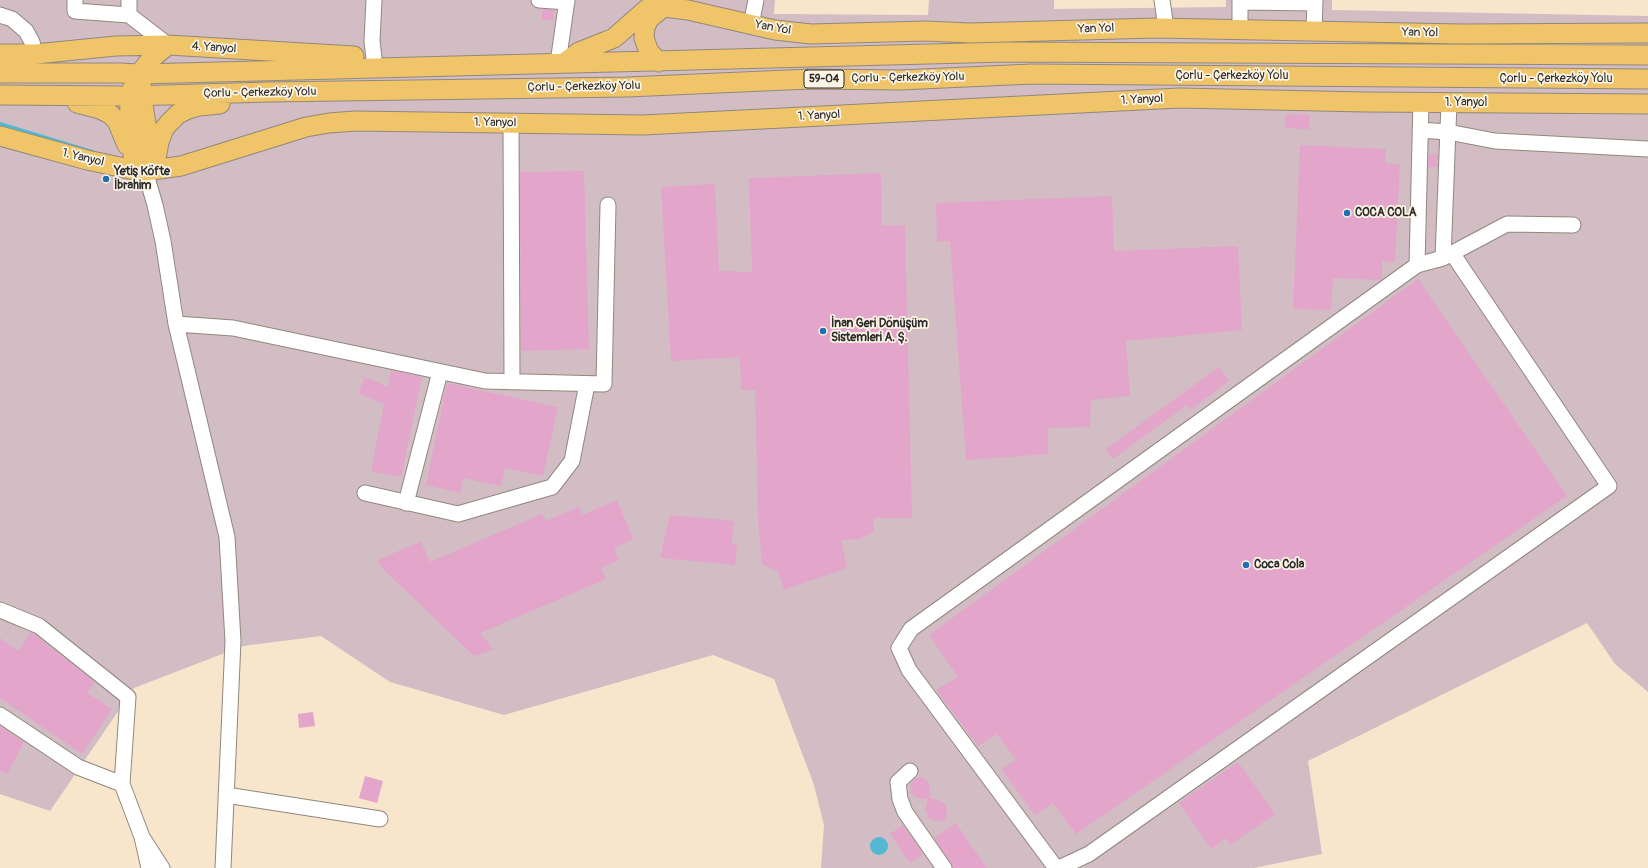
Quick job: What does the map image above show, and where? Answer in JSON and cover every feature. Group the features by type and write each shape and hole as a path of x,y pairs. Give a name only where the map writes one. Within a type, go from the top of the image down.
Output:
{"main road":[{"name":"Yan Yol","path":"561,63 579,52 614,38 647,9 664,6 775,30 811,34 926,32 970,33 1166,28 1462,34 1648,33"},
{"path":"659,62 649,52 644,38 645,27 649,19 664,6"},
{"name":"4. Yanyol","path":"0,54 35,54 116,46 168,45 374,58 427,66"},
{"path":"144,170 135,96 139,74 152,58 168,45"},
{"name":"Çorlu - Çerkezköy Yolu","path":"0,73 139,74 1008,52 1648,55"},
{"path":"35,54 60,56 81,63 99,73"},
{"name":"Çorlu - Çerkezköy Yolu","path":"0,95 135,96 269,92 627,87 810,79 900,80 1032,74 1648,79"},
{"path":"144,170 158,155 159,142 164,129 178,114 199,106 241,101 269,92"},
{"path":"46,95 100,109 110,114 117,121 144,170"},
{"name":"1. Yanyol","path":"0,136 87,160 144,170 181,166 306,127 355,121 643,125 1180,98 1449,103 1648,104"}],"street":[{"path":"75,0 75,11 129,7 168,45"},
{"path":"374,0 372,41 374,58"},
{"path":"539,0 567,1 561,63"},
{"path":"751,25 756,0"},
{"path":"1162,0 1166,28"},
{"path":"1240,29 1240,1 1315,2 1314,31"},
{"path":"0,15 12,19 26,31 32,42 35,54"},
{"path":"1417,265 1421,102"},
{"path":"1060,868 1089,854 1610,486 1447,256 1449,103"},
{"path":"511,123 512,382"},
{"path":"1420,130 1448,132 1495,141 1648,148"},
{"path":"144,170 158,219 176,324 227,537 233,641 223,868"},
{"path":"176,324 233,328 485,381 604,384 608,205"},
{"path":"1056,868 909,670 899,648 911,629 1417,265 1447,256 1507,224 1573,225"},
{"path":"406,503 440,372"},
{"path":"365,493 458,514 552,487 572,461 587,384"},
{"path":"0,610 39,626 128,697 122,784 142,837 149,868"},
{"path":"0,715 78,767 122,784"},
{"path":"910,771 898,782 900,799 905,812 944,868"},
{"path":"226,795 380,819"},
{"path":"142,837 162,868"}],"shaded area":[{"path":"0,0 775,0 774,14 928,15 929,0 1054,0 1054,9 1226,7 1226,0 1332,0 1332,10 1648,16 1648,692 1615,664 1587,623 1308,761 1322,854 1254,868 821,868 824,825 814,785 774,679 713,655 504,715 390,682 321,636 243,646 134,688 50,811 0,794"}],"water":[{"path":"879,837 885,840 888,846 885,852 879,855 873,852 870,846 873,840"}],"building":[{"path":"542,9 554,10 554,20 542,20"},
{"path":"1286,114 1310,115 1309,129 1285,128"},
{"name":"COCA COLA","path":"1300,145 1386,149 1385,163 1400,164 1395,262 1382,261 1382,279 1380,280 1333,278 1331,310 1293,309"},
{"path":"1429,154 1438,154 1438,167 1428,167"},
{"path":"584,171 589,349 521,351 520,172"},
{"name":"İnan Geri Dönüşüm Sistemleri A. Ş.","path":"881,173 882,226 905,225 912,518 874,518 874,532 859,539 841,540 847,568 784,590 778,571 762,564 758,518 755,390 741,390 740,357 671,361 661,187 715,184 719,271 752,272 749,178"},
{"path":"1112,196 1114,251 1238,246 1242,330 1126,341 1130,396 1091,400 1090,427 1048,428 1048,454 966,460 950,241 937,242 936,203"},
{"name":"Coca Cola","path":"1418,279 1567,496 1076,834 1053,803 1035,815 1001,769 1016,760 997,734 978,746 936,690 958,677 929,635"},
{"path":"1219,367 1229,381 1190,410 1187,405 1113,459 1106,449"},
{"path":"391,370 422,377 401,477 371,471 384,404 358,393 365,377 388,387"},
{"path":"447,383 558,407 543,476 505,468 501,486 463,478 460,493 426,485"},
{"path":"617,500 633,539 614,548 619,560 601,568 606,579 480,633 494,650 474,656 381,567 378,560 421,541 430,562 542,514 546,521 579,507 582,515"},
{"path":"670,515 734,521 732,544 737,544 735,565 660,558"},
{"path":"31,632 95,682 87,693 112,709 82,754 0,698 0,638 18,651"},
{"path":"313,712 315,726 299,728 298,714"},
{"path":"0,726 24,742 7,774 0,771"},
{"path":"1238,762 1275,814 1230,845 1226,838 1211,849 1179,803"},
{"path":"365,776 383,781 377,803 359,798"},
{"path":"916,778 924,778 929,783 930,798 939,800 945,804 947,809 945,822 932,820 928,817 925,810 928,799 917,798 911,793 910,784"},
{"path":"956,823 987,868 953,868 934,838"},
{"path":"903,825 923,854 910,863 890,834"}],"waterway":[{"path":"0,124 92,152"}],"place":[{"name":"Yetiş Köfte İbrahim","path":"106,179"},
{"name":"COCA COLA","path":"1347,213"},
{"name":"İnan Geri Dönüşüm Sistemleri A. Ş.","path":"823,331"},
{"name":"Coca Cola","path":"1246,565"}]}
